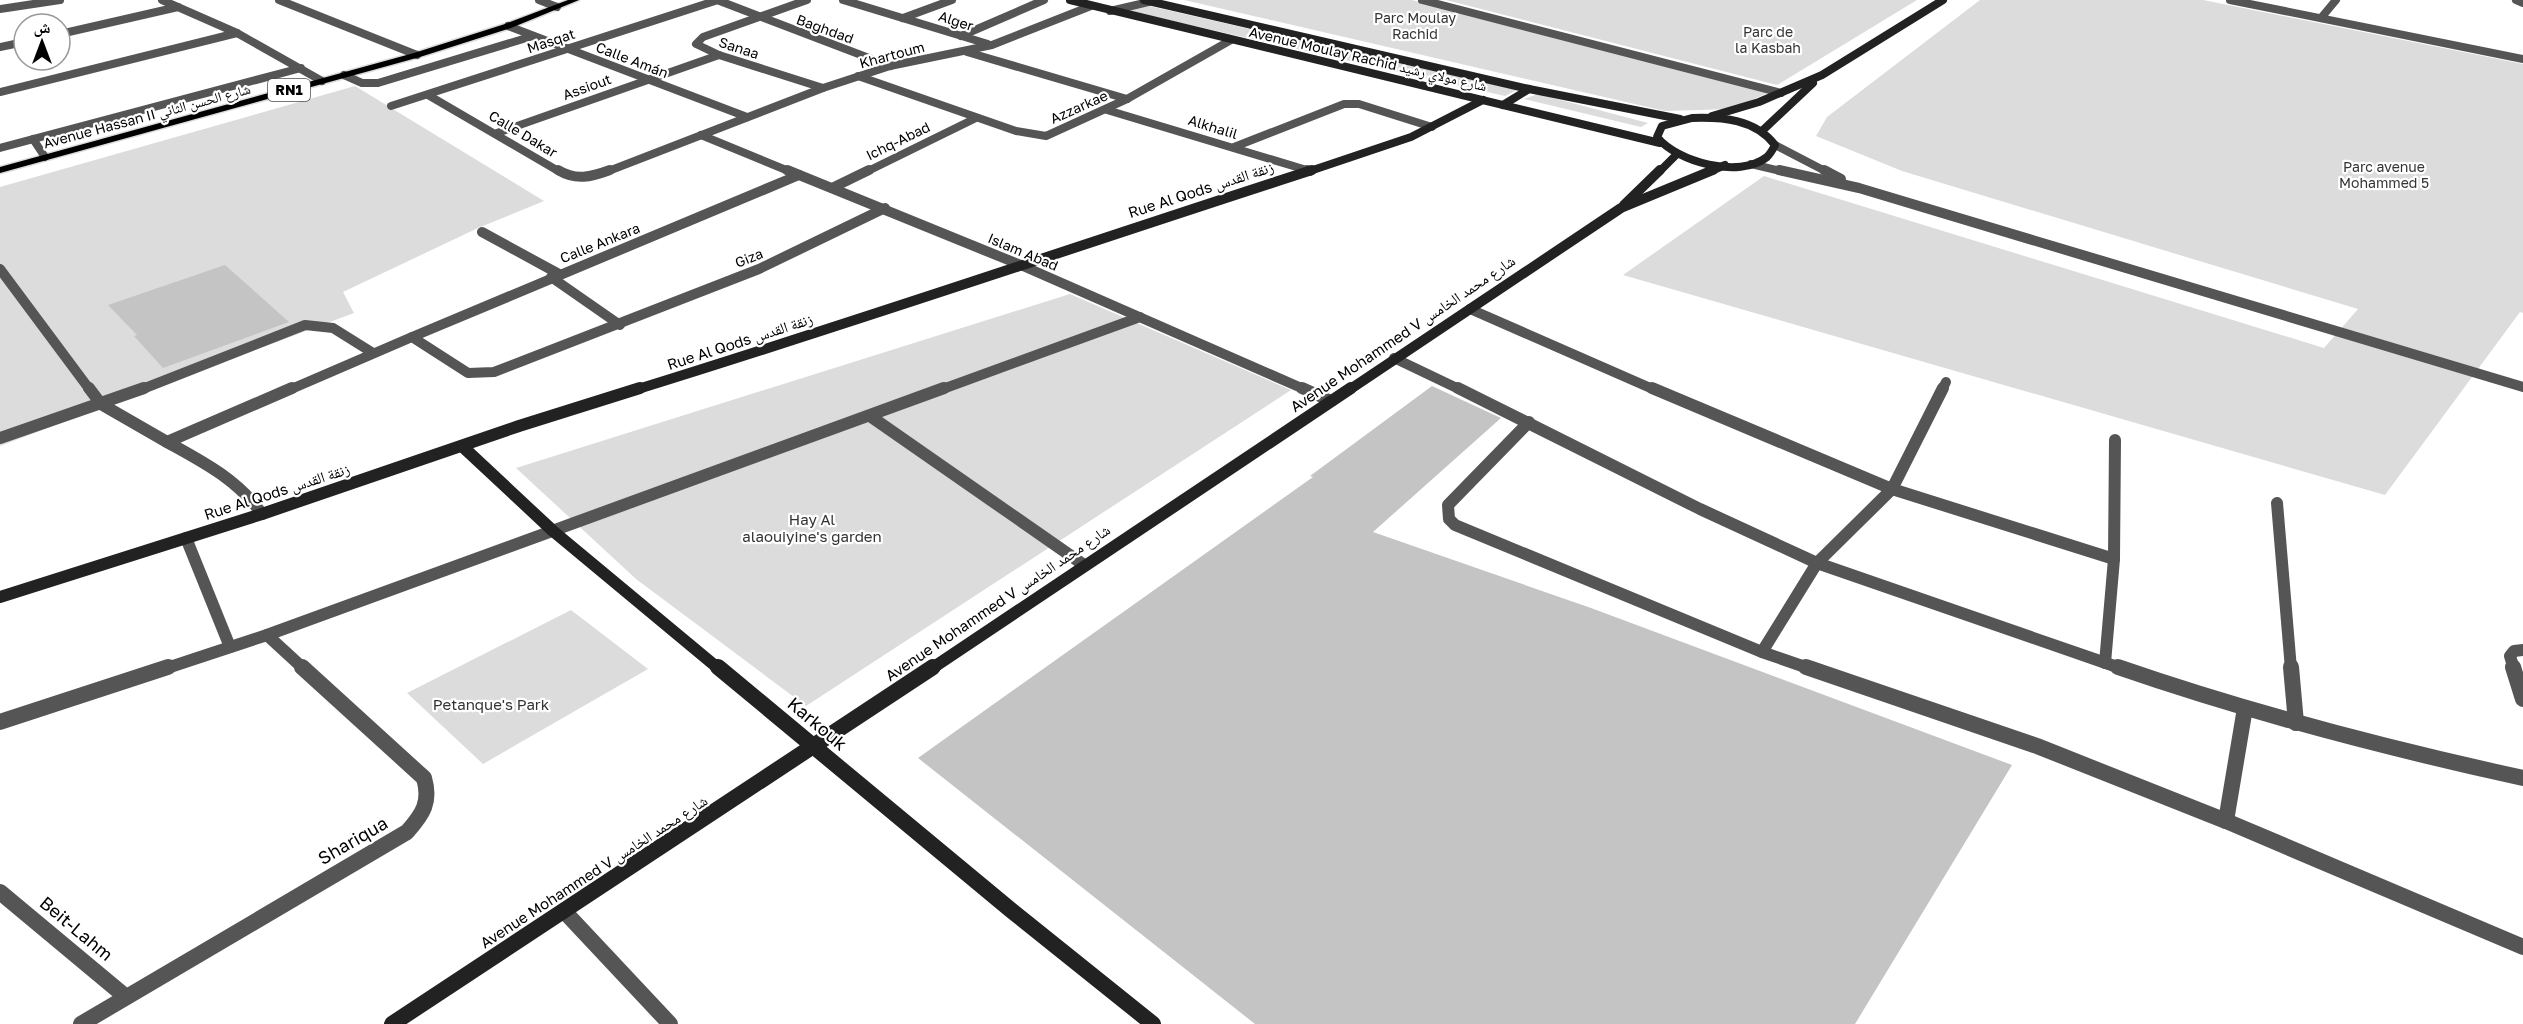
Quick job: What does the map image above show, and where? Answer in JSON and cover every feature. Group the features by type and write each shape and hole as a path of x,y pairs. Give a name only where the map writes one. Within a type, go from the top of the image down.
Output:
{"main road":[{"name":"Avenue Hassan II شارع الحسن الثاني","path":"0,170 417,55 508,26 574,0"},
{"name":"Avenue Moulay Rachid شارع مولاي رشيد","path":"1070,0 1660,143"},
{"path":"1707,117 1781,93 1822,75 1943,0"},
{"name":"Avenue Moulay Rachid شارع مولاي رشيد","path":"1150,1 1529,89 1680,119 1707,117"},
{"path":"1762,131 1822,75"},
{"path":"1503,105 1529,89"},
{"name":"Rue Al Qods زنقة القدس","path":"0,597 262,514 462,446 1023,266 1082,243 1310,171 1411,137 1483,100"},
{"path":"1680,119 1670,122 1658,131 1657,137 1660,143 1676,154 1707,164 1725,165 1751,164 1773,153 1775,145 1771,138 1762,131 1735,121 1707,117"},
{"path":"1621,208 1676,154"},
{"path":"1621,208 1725,165"},
{"name":"Avenue Mohammed V شارع محمد الخامس","path":"392,1024 814,747 1621,208"},
{"name":"Karkouk","path":"462,446 554,531 1144,1022"}],"street":[{"path":"0,9 60,0"},
{"path":"162,0 237,33 322,81"},
{"path":"279,0 417,55"},
{"path":"539,0 557,7"},
{"name":"Baghdad","path":"718,0 759,18 890,66"},
{"name":"Masqat","path":"391,106 718,0"},
{"name":"Sanaa","path":"807,0 696,41 700,47 719,55 823,88"},
{"name":"Alger","path":"843,0 992,45"},
{"path":"854,4 864,0"},
{"path":"903,18 952,0"},
{"path":"961,36 1044,0"},
{"path":"1422,0 1781,93"},
{"path":"2230,0 2523,58"},
{"path":"2320,18 2336,0"},
{"path":"2516,0 2523,3"},
{"path":"1110,11 1150,1"},
{"name":"Khartoum","path":"701,135 858,76 890,66 992,45 1091,6"},
{"path":"72,31 178,7"},
{"name":"Calle Amán","path":"508,26 747,117"},
{"path":"0,92 237,33"},
{"path":"344,75 362,83 378,83 533,36"},
{"name":"Azzarkae","path":"858,76 976,118 1030,135 1046,136 1107,110 1231,40"},
{"path":"963,51 1127,99"},
{"name":"Assiout","path":"497,134 719,55"},
{"path":"0,148 301,68"},
{"name":"Calle Dakar","path":"428,95 571,177 592,177 609,172 701,135"},
{"path":"1234,147 1344,104 1359,104 1432,127"},
{"name":"Alkhalil","path":"1107,110 1310,171"},
{"name":"Ichq-Abad","path":"832,188 976,118"},
{"name":"Islam Abad","path":"701,135 1023,266 1331,401"},
{"path":"33,139 45,158"},
{"path":"1775,145 1858,188"},
{"path":"1751,164 1858,188 2523,387"},
{"name":"Calle Ankara","path":"167,442 555,276 799,175"},
{"name":"Giza","path":"412,337 468,374 483,375 620,325 791,255 885,208"},
{"path":"482,232 555,276 620,325"},
{"path":"0,269 101,405 233,480 250,495 262,514"},
{"path":"1470,309 1729,422 1892,489 2114,559"},
{"path":"0,722 267,635 1140,317"},
{"path":"0,438 101,405 305,325 315,323 332,326 373,353"},
{"path":"1394,358 1529,422 1700,509 1817,562 2105,663 2245,708 2423,756 2523,778"},
{"path":"1762,652 1817,562 1892,489 1946,382"},
{"path":"870,416 1084,565"},
{"path":"1529,422 1448,506 1449,519 1455,525 1762,652 2037,746 2226,821 2523,947"},
{"path":"2105,663 2114,559 2115,440"},
{"path":"2277,503 2296,723"},
{"path":"186,538 230,647"},
{"name":"Shariqua","path":"81,1024 407,832 424,812 430,795 424,778 267,635"},
{"path":"2523,650 2514,651 2510,656 2523,699"},
{"path":"2226,821 2245,708"},
{"name":"Beit-Lahm","path":"0,892 126,997"},
{"path":"564,911 670,1024"}],"green space":[{"name":"Parc Moulay Rachid","path":"1184,0 1412,0 1768,93 1730,109 1665,111"},
{"name":"Parc de la Kasbah","path":"1446,0 1917,0 1777,85"},
{"name":"Parc avenue Mohammed 5","path":"1980,0 2203,0 2523,64 2523,313 2520,312 2385,495 1623,275 1764,176 2324,348 2358,309 1902,171 1816,136 1827,117"},
{"path":"1149,6 1517,90 1505,96 1124,10"},
{"path":"355,86 544,201 478,228 343,292 354,313 0,446 0,187"},
{"path":"1538,94 1648,123 1641,127 1524,99"},
{"name":"Hay Al alaouiyine's garden","path":"1070,294 1291,390 806,706 636,579 516,468"},
{"name":"Petanque's Park","path":"571,610 648,669 483,764 407,693"}],"building":[{"path":"225,265 289,322 163,368 134,336 137,335 108,305"},
{"path":"1432,386 1501,418 1373,532 1591,608 2012,765 1855,1024 1255,1024 918,758 1313,477 1310,476"}]}
